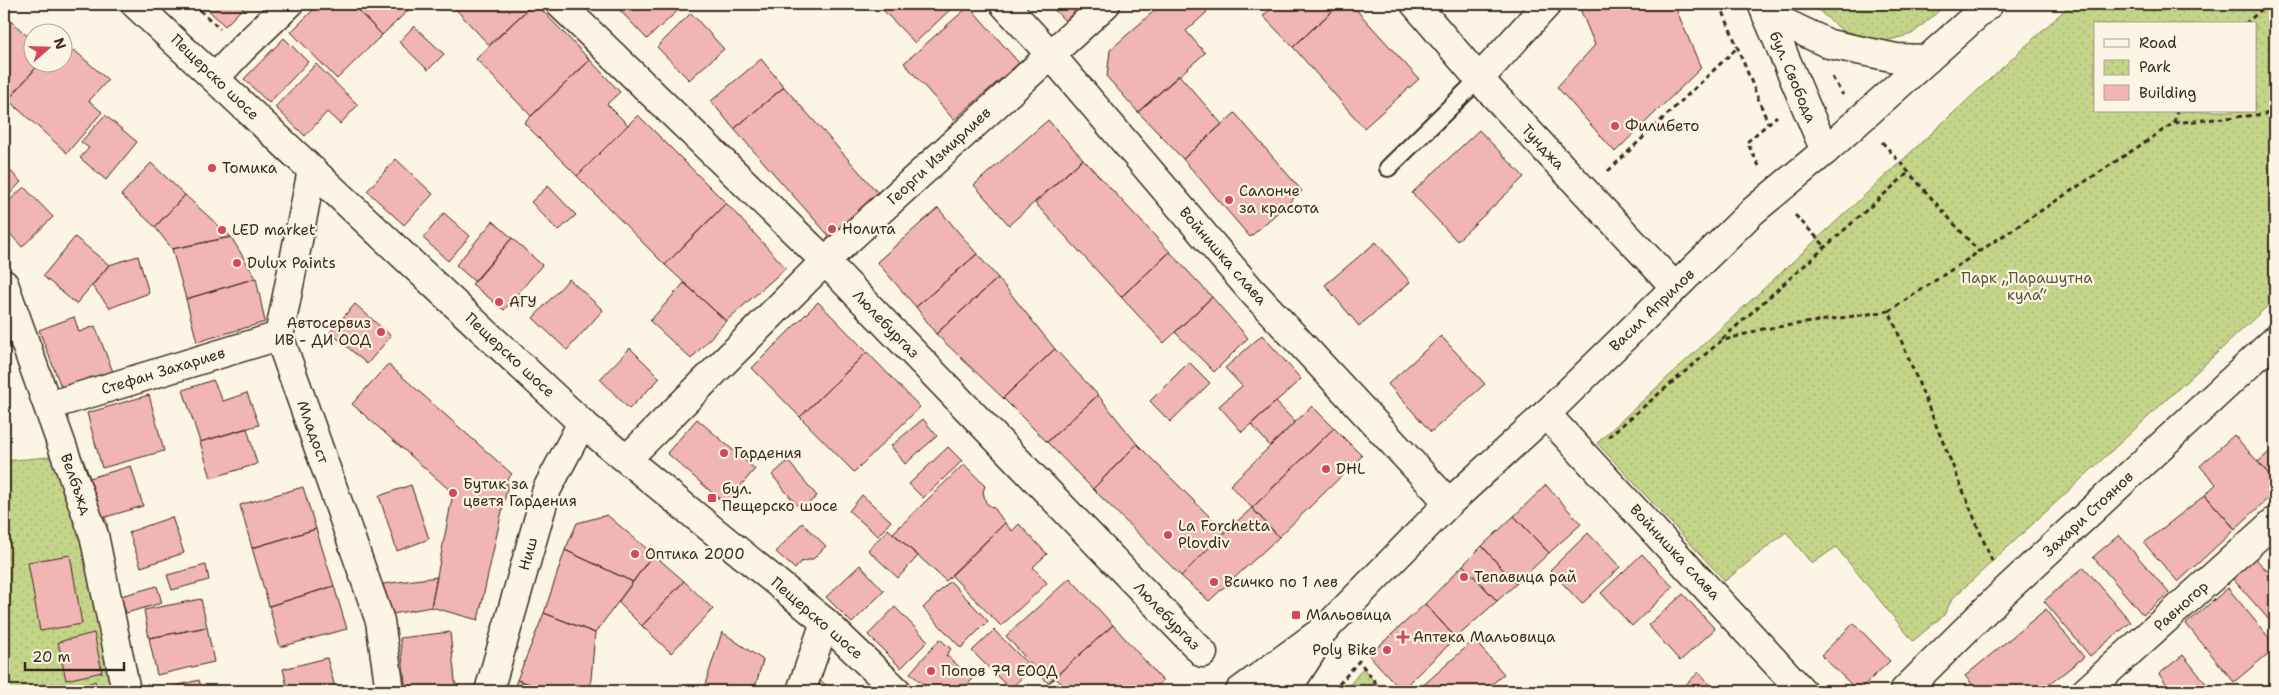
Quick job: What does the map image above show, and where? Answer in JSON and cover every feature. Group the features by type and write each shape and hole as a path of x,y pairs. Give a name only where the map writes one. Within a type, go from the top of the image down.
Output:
{"street":[{"name":"Пещерско шосе","path":"135,4 582,422 825,622 897,691"},
{"path":"215,78 289,4"},
{"name":"Люлебургаз","path":"560,4 825,261 1203,653"},
{"name":"Войнишка слава","path":"1004,4 1050,54 1250,289 1450,503"},
{"name":"Георги Измирлиев","path":"627,459 825,261 1106,4"},
{"name":"Тунджа","path":"1414,4 1479,79 1675,287"},
{"path":"1479,79 1547,4"},
{"name":"Васил Априлов","path":"1240,691 1326,628 1450,503 1546,414 1753,210 1825,151 1989,4"},
{"path":"1764,9 1829,44 1896,58 1928,60"},
{"name":"бул. Свобода","path":"1764,9 1825,151"},
{"path":"279,336 312,170"},
{"name":"Велбъжд","path":"4,284 94,535 126,691"},
{"name":"Стефан Захариев","path":"48,406 279,336"},
{"name":"Младост","path":"279,336 380,621 390,691"},
{"name":"Захари Стоянов","path":"1904,691 2004,592 2275,340"},
{"name":"Войнишка слава","path":"1546,414 1802,691"},
{"name":"Ниш","path":"489,691 547,489 582,422"},
{"name":"Равногор","path":"2086,691 2275,521"},
{"path":"800,691 825,622"},
{"name":"Васил Априлов","path":"1286,691 1326,628"}],"lane":[{"path":"1388,168 1479,79"}],"path":[{"path":"193,4 242,49"},
{"path":"1720,4 1768,123 1747,142"},
{"path":"2247,22 2268,4"},
{"path":"1586,192 1738,48"},
{"path":"1831,75 1844,97"},
{"path":"2174,123 2176,112"},
{"path":"1721,341 1764,328 1889,311 2174,123 2275,113"},
{"path":"1586,456 1721,341 1908,174 1980,252"},
{"path":"1889,311 2004,592"},
{"path":"1333,691 1359,661 1382,691"}],"green space":[{"path":"1811,4 1947,4 1912,34 1886,41 1843,31"},
{"name":"Парк „Парашутна кула“","path":"2071,4 2275,4 2275,299 1952,599 1944,615 1913,641 1836,547 1812,564 1786,532 1725,581 1597,443"},
{"path":"81,454 107,522 130,691 4,691 4,461"},
{"path":"1363,668 1382,691 1345,691"}],"building":[{"path":"202,4 247,4 225,26"},
{"path":"319,4 352,4 382,35 337,79 291,32"},
{"path":"352,4 415,4 382,35"},
{"path":"451,4 533,4 489,45"},
{"path":"533,4 536,4 590,60 531,116 476,59"},
{"path":"614,4 685,4 647,39"},
{"path":"883,4 956,4 915,43 880,7"},
{"path":"1049,4 1083,4 1065,21"},
{"path":"1162,4 1200,4 1207,12 1186,31 1205,53 1138,112 1107,77 1110,50"},
{"path":"1276,4 1340,4 1293,47 1263,16"},
{"path":"1340,4 1351,4 1419,79 1364,128 1293,47"},
{"path":"1578,4 1674,4 1701,68 1615,152 1557,87 1595,45"},
{"path":"969,6 1019,63 954,120 904,63"},
{"path":"691,13 724,49 689,80 657,47"},
{"path":"4,15 22,31 22,72 32,72 8,100 4,97"},
{"path":"414,26 444,54 428,70 399,42"},
{"path":"284,38 308,62 269,103 244,79"},
{"path":"74,50 108,80 89,101 102,112 67,153 8,100 32,72 72,72 72,52"},
{"path":"761,59 784,87 734,129 711,101"},
{"path":"590,60 620,92 607,104 628,125 577,176 524,123"},
{"path":"316,64 358,105 340,124 327,112 305,136 275,107"},
{"path":"1179,75 1222,124 1183,159 1138,112"},
{"path":"784,87 879,194 830,237 734,129"},
{"path":"1235,113 1302,191 1250,237 1183,159"},
{"path":"105,115 137,142 106,180 80,158 89,148 81,142"},
{"path":"638,115 726,203 665,265 577,176"},
{"path":"1048,120 1083,159 1009,225 974,185"},
{"path":"1479,130 1524,177 1457,241 1412,193"},
{"path":"396,159 433,194 404,225 367,191"},
{"path":"1083,159 1170,252 1121,297 1035,203"},
{"path":"151,163 185,195 155,227 121,195"},
{"path":"4,164 21,182 4,200"},
{"path":"548,186 576,215 558,231 531,202"},
{"path":"24,187 53,217 22,247 4,227 4,206"},
{"path":"185,195 231,237 172,249 155,227"},
{"path":"726,203 786,268 726,321 665,265"},
{"path":"938,208 977,254 916,307 877,262"},
{"path":"444,213 470,236 448,261 423,238"},
{"path":"493,221 512,238 475,282 456,265"},
{"path":"75,237 109,265 76,304 43,276"},
{"path":"231,237 256,278 186,299 172,249"},
{"path":"512,238 542,265 504,310 472,284"},
{"path":"1376,242 1410,282 1359,326 1325,285"},
{"path":"1170,252 1212,297 1164,343 1121,297"},
{"path":"977,254 998,278 936,334 916,307"},
{"path":"138,256 149,293 110,308 92,286 109,265"},
{"path":"256,278 265,322 197,342 186,299"},
{"path":"998,278 1055,349 1003,398 936,334"},
{"path":"569,279 603,310 567,350 533,318"},
{"path":"684,283 726,321 691,359 650,321"},
{"path":"1212,297 1248,338 1214,372 1175,332"},
{"path":"818,302 867,352 800,417 752,368"},
{"path":"355,304 391,336 367,364 330,332"},
{"path":"74,317 79,332 95,326 115,377 65,397 39,330"},
{"path":"1262,335 1301,379 1242,432 1219,406 1242,386 1225,368"},
{"path":"1441,336 1485,384 1431,432 1388,384"},
{"path":"630,348 660,378 629,409 600,379"},
{"path":"1055,349 1098,395 1047,442 1003,398"},
{"path":"867,352 920,407 854,472 800,417"},
{"path":"1189,362 1210,383 1170,422 1150,401"},
{"path":"388,364 512,474 504,483 508,484 478,620 431,607 453,493 352,404"},
{"path":"213,380 223,401 247,393 259,425 200,442 183,390"},
{"path":"149,395 164,451 102,468 87,413"},
{"path":"1098,395 1137,444 1093,489 1047,442"},
{"path":"1276,402 1295,422 1270,446 1251,424"},
{"path":"1312,406 1334,428 1252,508 1230,485"},
{"path":"697,419 755,469 725,504 667,453"},
{"path":"923,419 937,436 905,464 891,446"},
{"path":"247,428 257,464 211,478 200,442"},
{"path":"1334,428 1362,456 1279,537 1252,508"},
{"path":"2234,435 2275,481 2275,492 2235,529 2205,495 2216,484 2200,466"},
{"path":"1137,444 1225,532 1181,576 1093,489"},
{"path":"948,447 962,461 923,498 909,484"},
{"path":"2275,447 2275,481 2258,462"},
{"path":"788,461 817,496 801,510 772,475"},
{"path":"964,464 985,486 983,492 986,503 995,509 1005,523 946,581 893,533"},
{"path":"131,466 143,506 99,519 86,479"},
{"path":"411,485 429,539 397,551 379,496"},
{"path":"1546,485 1581,524 1549,553 1514,516"},
{"path":"303,487 316,529 252,548 240,505"},
{"path":"862,495 891,521 878,536 849,511"},
{"path":"2205,495 2235,529 2178,582 2144,543"},
{"path":"1252,508 1279,537 1209,601 1181,576"},
{"path":"607,515 653,554 633,582 565,550 577,523"},
{"path":"1514,516 1549,553 1516,584 1482,546"},
{"path":"172,517 184,553 141,567 129,532"},
{"path":"802,523 826,546 813,559 801,562 795,569 776,552"},
{"path":"1005,523 1012,531 1019,524 1047,554 1033,567 1047,583 1001,626 951,575"},
{"path":"316,529 334,586 269,606 252,548"},
{"path":"888,529 918,556 898,578 868,550"},
{"path":"1588,533 1620,567 1582,604 1550,570"},
{"path":"2119,535 2169,593 2143,615 2093,557"},
{"path":"1482,546 1516,584 1497,601 1463,565"},
{"path":"565,550 633,582 595,633 544,613"},
{"path":"653,554 684,581 642,626 618,602"},
{"path":"1642,554 1673,587 1632,626 1601,593"},
{"path":"70,555 82,624 40,631 28,562"},
{"path":"2255,558 2267,571 2275,563 2275,618 2271,622 2232,578"},
{"path":"206,565 209,580 172,590 167,575"},
{"path":"860,565 884,591 852,623 826,597"},
{"path":"1463,565 1497,601 1456,638 1425,604"},
{"path":"2084,567 2131,622 2090,656 2044,601"},
{"path":"437,577 431,607 387,615 383,584"},
{"path":"1070,578 1113,625 1048,683 1006,636"},
{"path":"684,581 713,609 671,653 642,626"},
{"path":"950,581 988,621 961,648 923,608"},
{"path":"157,586 162,603 126,613 121,596"},
{"path":"334,586 347,629 280,647 269,606"},
{"path":"2228,588 2275,645 2275,648 2234,682 2186,624"},
{"path":"1683,594 1715,629 1680,661 1648,625"},
{"path":"201,599 207,627 149,638 144,610"},
{"path":"1425,604 1456,638 1401,690 1369,655"},
{"path":"895,607 928,641 901,668 868,635"},
{"path":"2046,609 2084,657 2041,691 1978,691 1965,676"},
{"path":"544,613 595,633 590,691 552,691 517,680"},
{"path":"1854,623 1890,661 1858,691 1821,655"},
{"path":"1113,625 1163,681 1151,691 1068,691 1056,678 1048,683"},
{"path":"207,627 214,662 157,675 149,638"},
{"path":"994,630 1032,668 1010,689 972,651"},
{"path":"450,632 456,690 406,691 400,638"},
{"path":"722,632 763,660 754,691 703,691"},
{"path":"94,633 102,672 66,680 58,642"},
{"path":"940,639 951,649 946,655 973,679 961,691 931,691 910,673"},
{"path":"1474,640 1504,674 1484,691 1418,690"},
{"path":"2183,655 2212,691 2172,691 2159,674"},
{"path":"327,658 336,691 288,691 283,669"},
{"path":"1699,672 1716,691 1679,691"},
{"path":"816,676 832,691 810,691"},
{"path":"199,680 202,691 172,691 171,687"},
{"path":"517,680 552,691 513,691"},
{"path":"95,681 99,691 69,691"},
{"path":"220,687 221,691 203,691"}],"place":[{"name":"Филибето","path":"1615,126"},
{"name":"Томика","path":"212,168"},
{"name":"Салонче за красота","path":"1229,200"},
{"name":"Нолита","path":"832,229"},
{"name":"LED market","path":"222,230"},
{"name":"Dulux Paints","path":"237,263"},
{"name":"АГУ","path":"499,302"},
{"name":"Автосервиз ИВ - ДИ ООД","path":"381,332"},
{"name":"Гардения","path":"724,453"},
{"name":"DHL","path":"1326,469"},
{"name":"Бутик за цветя Гардения","path":"453,493"},
{"name":"бул. Пещерско шосе","path":"712,498"},
{"name":"La Forchetta Plovdiv","path":"1168,535"},
{"name":"Оптика 2000","path":"635,554"},
{"name":"Тепавица рай","path":"1464,577"},
{"name":"Всичко по 1 лев","path":"1214,582"},
{"name":"Мальовица","path":"1296,615"},
{"name":"Аптека Мальовица","path":"1403,637"},
{"name":"Poly Bike","path":"1387,650"},
{"name":"Попов 79 ЕООД","path":"931,671"}]}
